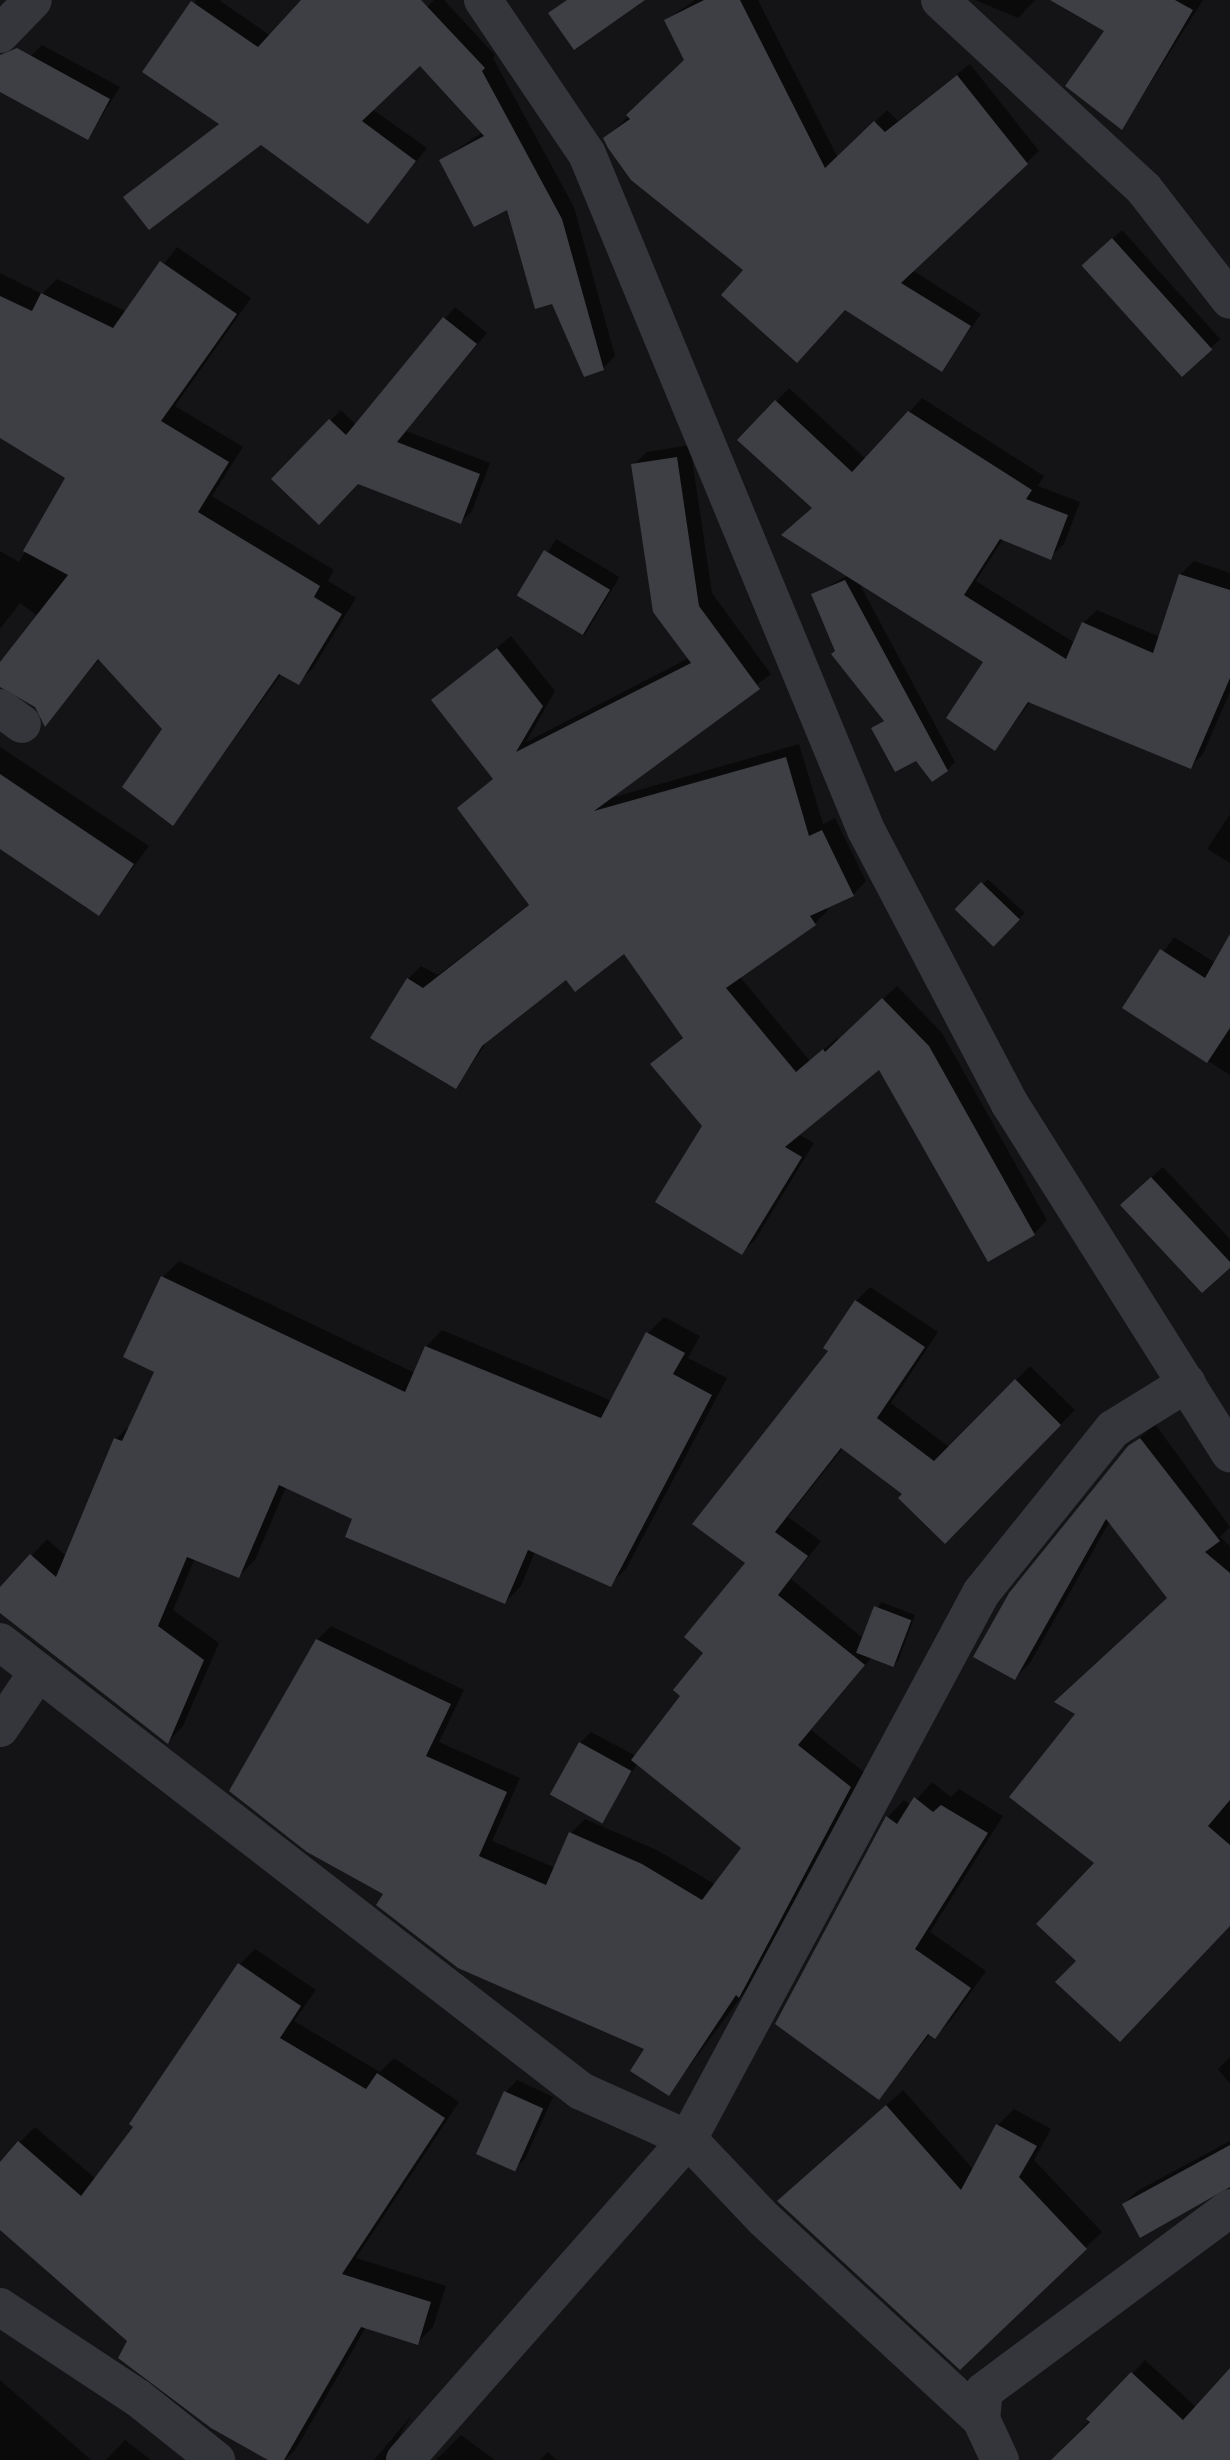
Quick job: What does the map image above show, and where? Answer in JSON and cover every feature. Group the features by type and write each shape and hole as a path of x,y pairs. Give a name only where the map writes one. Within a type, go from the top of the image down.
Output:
{"street":[{"path":"0,34 33,0"},
{"path":"940,0 1144,189 1230,300"},
{"path":"490,2 587,154 866,830 1010,1104 1230,1454"},
{"path":"405,2460 688,2139 981,1593 1113,1429 1186,1383"},
{"path":"0,1642 581,2091 688,2139 764,2220 981,2419"},
{"path":"0,1728 38,1672"},
{"path":"1000,2460 993,2453 981,2419 984,2391 1230,2208"},
{"path":"0,2306 138,2398 216,2460"}],"building":[{"path":"301,0 421,0 485,68 482,71 562,219 604,370 584,377 552,304 535,309 507,210 474,227 439,160 484,136 420,66 362,121 416,161 368,224 261,145 149,230 123,197 219,124 142,72 191,1 258,47"},
{"path":"567,0 645,0 574,50 548,13"},
{"path":"704,0 740,0 825,168 874,121 885,132 957,75 1028,164 901,283 971,326 942,372 845,310 797,363 721,295 743,270 631,180 608,148 603,138 630,119 626,115 684,60 664,20"},
{"path":"1050,0 1175,0 1193,10 1122,130 1065,86 1104,31"},
{"path":"17,48 110,99 88,140 0,92 0,55"},
{"path":"1112,238 1212,349 1182,377 1082,265"},
{"path":"160,261 237,314 161,421 229,462 198,512 320,586 314,597 342,614 299,685 279,674 173,826 122,787 162,729 98,659 45,727 35,707 0,687 0,662 68,575 23,551 65,478 0,438 0,296 32,311 41,293 113,328"},
{"path":"443,317 477,344 397,442 480,474 461,524 358,484 319,525 271,479 329,419 346,435"},
{"path":"775,400 852,472 908,411 1032,490 1026,499 1068,515 1051,560 1000,539 964,595 1066,659 1082,622 1153,653 1179,574 1230,590 1230,678 1191,769 1028,702 995,751 946,718 983,662 781,535 812,508 737,440"},
{"path":"677,457 699,606 760,689 594,811 786,757 809,836 822,830 854,896 810,916 816,925 726,988 796,1072 823,1049 825,1052 882,998 929,1046 1035,1235 988,1262 879,1070 785,1147 802,1157 742,1255 655,1202 702,1126 650,1064 683,1038 624,954 575,992 566,980 482,1046 456,1089 370,1038 407,978 423,988 529,905 457,808 493,779 431,700 497,648 543,706 516,752 691,663 653,612 631,464"},
{"path":"544,550 610,590 583,635 517,595"},
{"path":"845,580 948,771 932,782 916,761 895,772 871,728 884,721 831,654 835,651 811,594"},
{"path":"0,774 134,864 99,916 0,849"},
{"path":"981,882 1020,920 993,947 955,909"},
{"path":"1230,934 1230,1028 1207,1063 1122,1008 1160,949 1205,978"},
{"path":"1151,1177 1230,1262 1230,1268 1202,1293 1120,1205"},
{"path":"161,1276 405,1392 425,1346 601,1418 646,1332 685,1353 673,1374 712,1395 611,1587 528,1550 505,1604 345,1537 352,1519 279,1485 239,1578 187,1557 158,1626 204,1660 168,1744 0,1613 0,1587 30,1554 56,1577 114,1438 122,1441 154,1372 123,1357"},
{"path":"855,1300 925,1347 877,1418 934,1461 1015,1379 1061,1425 945,1544 898,1498 902,1494 841,1448 775,1532 808,1556 778,1595 865,1665 798,1745 851,1787 739,1998 736,1995 669,2096 630,2071 644,2049 458,1968 376,1905 383,1894 307,1852 229,1791 316,1639 451,1704 426,1756 507,1792 479,1856 546,1885 569,1832 642,1864 702,1900 741,1848 631,1760 680,1696 673,1690 703,1653 684,1637 745,1563 692,1524 828,1351 823,1348"},
{"path":"1140,1438 1220,1541 1205,1552 1230,1573 1230,1800 1208,1826 1230,1845 1230,1926 1120,2042 1055,1982 1076,1961 1036,1924 1094,1863 1009,1797 1075,1714 1054,1702 1167,1598 1106,1519 1015,1680 973,1657 1009,1593 1128,1446"},
{"path":"874,1606 911,1620 893,1667 856,1653"},
{"path":"579,1742 631,1771 602,1824 550,1794"},
{"path":"914,1797 933,1812 941,1805 988,1833 915,1949 971,1988 935,2039 928,2034 879,2100 775,2024 886,1816 897,1824"},
{"path":"238,1963 301,2006 280,2038 366,2089 377,2073 445,2118 342,2274 431,2302 418,2345 361,2327 284,2460 268,2460 211,2428 118,2358 127,2341 0,2230 0,2162 18,2141 81,2196 133,2127 129,2124"},
{"path":"504,2091 543,2108 515,2172 476,2154"},
{"path":"886,2105 961,2190 996,2124 1037,2146 1019,2177 1087,2249 960,2370 777,2201"},
{"path":"1230,2145 1230,2187 1140,2238 1122,2204"},
{"path":"1230,2368 1230,2460 1051,2460 1090,2422 1086,2419 1131,2372 1183,2420"}]}
